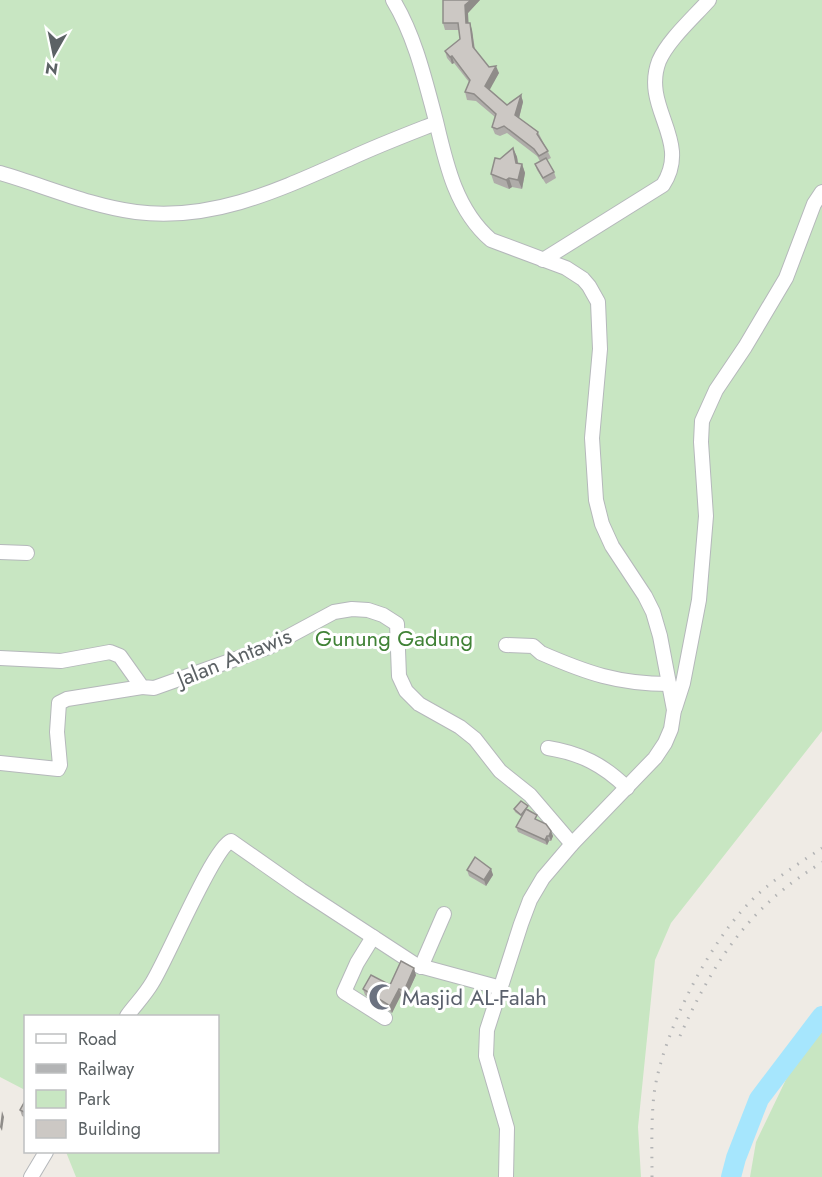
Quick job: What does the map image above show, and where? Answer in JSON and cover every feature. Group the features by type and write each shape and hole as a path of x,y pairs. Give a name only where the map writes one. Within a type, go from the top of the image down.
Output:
{"street":[{"path":"393,0 419,58 444,158 464,208 483,233 500,244 566,268 583,279 598,302 600,349 592,438 596,500 602,524 612,546 653,612 674,710"},
{"path":"543,260 663,186 671,171 673,155 654,85 656,73 664,51 709,0"},
{"path":"0,173 110,208 138,212 192,212 237,204 283,188 436,123"},
{"path":"506,1177 507,1128 486,1056 487,1030 530,900 543,878 572,844 656,758 671,729 674,710 683,683 699,600 706,516 701,442 702,422 716,390 745,347 786,278 814,204 822,192"},
{"path":"0,552 27,552"},
{"name":"Jalan Antawis","path":"142,687 154,688 269,647 334,612 352,609 376,612 397,624 399,676 406,691 419,704 460,727 475,739 500,771 530,795 572,844"},
{"path":"506,645 533,646 541,653 604,677 632,683 669,684"},
{"path":"0,658 61,661 110,651 120,656 142,687 67,699 59,703 57,732 60,765 58,769 0,763"},
{"path":"548,748 573,753 594,762 615,776 627,788"},
{"path":"129,1015 153,983 212,865 229,841 235,842 301,890 421,968 501,988"},
{"path":"421,968 444,914"},
{"path":"373,937 357,963 344,992 385,1018"},
{"path":"31,1177 45,1153"}],"green space":[{"name":"Gunung Gadung","path":"0,0 822,0 822,731 671,923 655,960 638,1127 641,1177 76,1177 66,1153 219,1153 219,1015 24,1015 24,1089 0,1077"},
{"path":"822,1032 822,1177 750,1177 756,1142 792,1067"}],"building":[{"path":"443,0 471,0 465,5 466,23 470,23 473,47 489,67 496,66 485,86 507,105 521,95 515,115 538,132 537,134 548,151 539,156 534,149 504,126 497,129 492,127 496,114 474,94 465,92 470,80 452,56 450,57 445,51 460,39 458,23 443,23"},
{"path":"513,148 516,163 522,164 518,180 509,178 506,180 491,174 495,158 500,159"},
{"path":"546,158 554,172 543,178 535,164"},
{"path":"521,801 528,806 521,815 514,809"},
{"path":"526,809 537,815 535,819 546,824 551,831 545,840 516,827"},
{"path":"475,857 491,869 484,880 467,870"},
{"path":"401,961 414,968 404,991 399,989 390,1006 363,989 371,975 390,985"}],"waterway":[{"path":"731,1177 759,1099 822,1016"}],"railway":[{"path":"652,1177 654,1094 666,1045 689,993 718,943 749,903 775,880 822,848"},
{"path":"680,1036 711,975 736,938 766,904 822,862"}],"place":[{"name":"Masjid AL-Falah","path":"382,997"}]}
